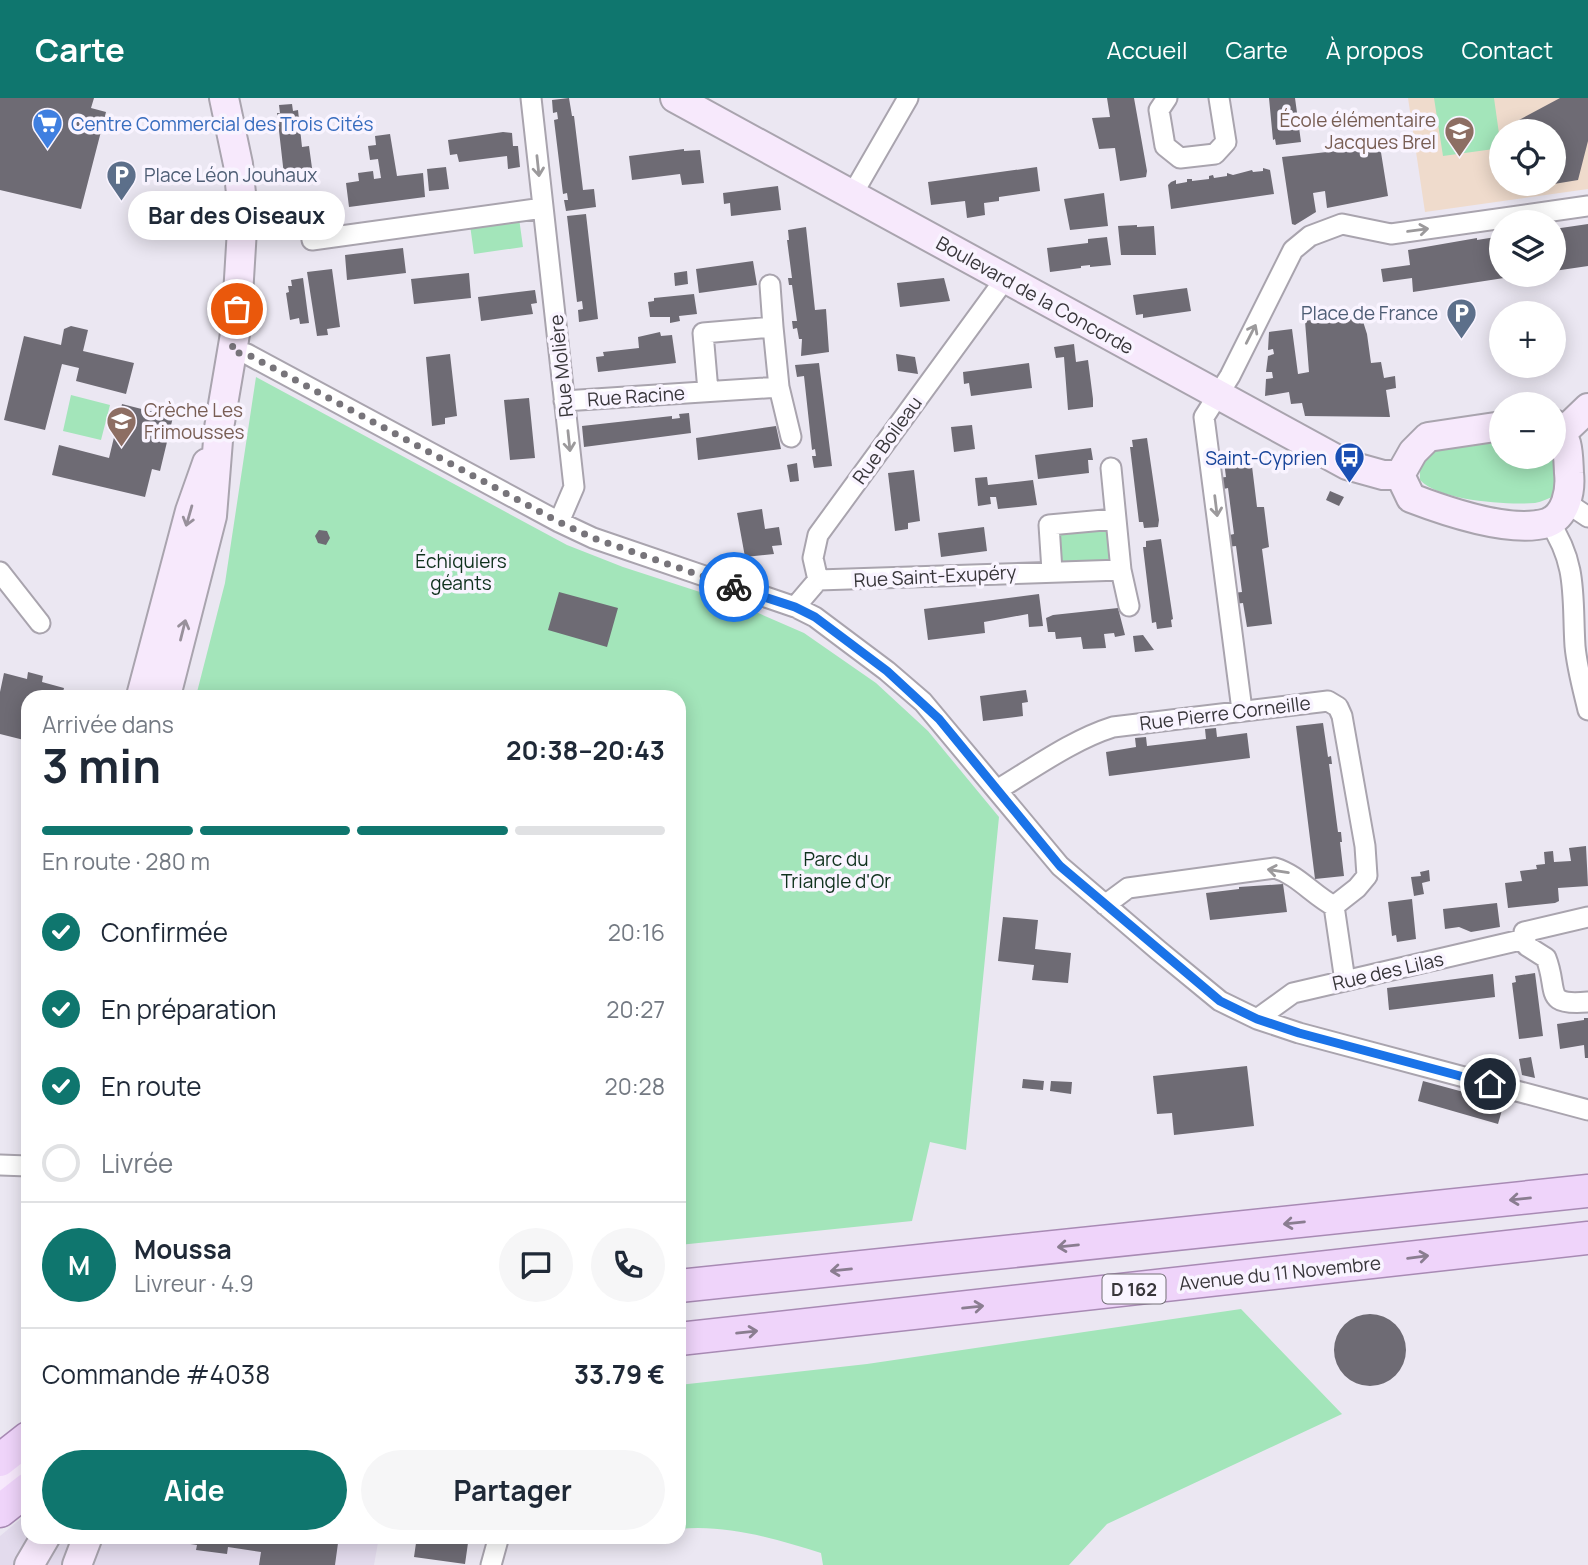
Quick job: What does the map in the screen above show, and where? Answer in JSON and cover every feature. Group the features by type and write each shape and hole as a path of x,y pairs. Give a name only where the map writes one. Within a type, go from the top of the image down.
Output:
{"main road":[{"path":"686,1285 1588,1191"},
{"name":"Avenue du 11 Novembre","path":"686,1338 1588,1238"},
{"path":"0,1460 21,1444"},
{"path":"0,1511 21,1494"}],"street":[{"path":"168,690 212,516 219,428 232,352 241,271 243,213 238,164 225,98"},
{"name":"Rue Molière","path":"531,98 574,487 559,522"},
{"name":"Boulevard de la Concorde","path":"675,98 1347,465 1383,475 1400,475"},
{"path":"852,195 908,98"},
{"path":"1167,98 1159,110 1165,146 1180,158 1215,154 1226,142 1219,98"},
{"path":"1242,710 1204,417 1219,394 1293,250 1310,236 1342,224 1391,234 1588,206"},
{"path":"312,240 542,208"},
{"name":"Rue Boileau","path":"818,580 813,558 818,535 1004,279"},
{"path":"770,285 779,387 791,437"},
{"name":"Rue Racine","path":"708,391 703,333 774,327"},
{"path":"232,352 247,354 593,538 795,607 815,617 923,702 1060,866 1220,1001 1257,1019 1588,1110"},
{"name":"Rue Racine","path":"564,401 779,387"},
{"path":"1566,423 1588,408"},
{"path":"1489,426 1460,426 1428,437 1413,452 1400,475 1410,498 1438,509 1525,526 1568,514"},
{"path":"143,690 190,511 219,428"},
{"path":"1566,462 1570,481 1563,542 1571,566 1588,710"},
{"path":"1111,468 1121,570 1129,606"},
{"path":"1052,571 1049,525 1115,519"},
{"name":"Rue Saint-Exupéry","path":"818,580 1121,570"},
{"path":"0,572 40,624"},
{"path":"795,607 818,580"},
{"name":"Rue Pierre Corneille","path":"998,790 1096,732 1113,727 1328,701 1338,708 1342,716 1365,846 1367,876 1357,888 1334,906"},
{"path":"1105,905 1128,888 1275,868 1289,872 1306,888 1334,906 1345,981"},
{"name":"Rue des Lilas","path":"1257,1019 1293,993 1525,939 1524,932 1588,917"},
{"path":"1525,939 1527,946 1546,958 1555,996 1560,1001 1566,1004 1588,1002"},
{"path":"0,1165 21,1166"},
{"path":"0,1488 21,1472"},
{"path":"29,1565 41,1544"},
{"path":"78,1565 85,1544"},
{"path":"491,1565 497,1544"}],"shaded area":[{"name":"École élémentaire Jacques Brel","path":"1408,98 1588,98 1588,189 1566,192 1566,119 1489,119 1489,196 1538,196 1425,212"},
{"path":"21,1519 21,1544 378,1544 374,1565 0,1565 0,1536"}],"green space":[{"path":"1434,98 1494,98 1497,119 1489,119 1489,150 1443,156"},
{"path":"519,218 523,247 474,254 470,225"},
{"name":"Parc du Triangle d'Or","path":"256,377 567,545 623,567 740,605 804,633 876,683 928,731 999,817 966,1150 930,1142 912,1221 686,1244 686,690 198,690 225,583"},
{"path":"71,395 110,405 101,440 63,431"},
{"path":"1489,443 1489,469 1557,469 1556,495 1535,503 1508,503 1474,500 1442,493 1420,480 1420,464 1435,448"},
{"path":"1111,525 1114,564 1056,567 1054,528"},
{"path":"1241,1309 1342,1414 1107,1524 1069,1565 823,1565 821,1553 769,1538 733,1531 686,1529 686,1384 867,1364"}],"building":[{"name":"Centre Commercial des Trois Cités","path":"0,98 94,98 91,108 106,112 81,209 0,190"},
{"path":"569,98 574,116 583,190 594,189 596,207 566,211 564,200 568,200 567,193 563,194 554,120 558,119 557,112 553,113 552,100"},
{"path":"1107,98 1134,98 1146,177 1120,181 1115,148 1099,149 1092,118 1110,117"},
{"path":"1269,98 1295,98 1301,142 1276,145 1275,139 1273,140"},
{"path":"1560,98 1588,98 1588,141 1578,180 1566,182 1566,119 1521,119"},
{"path":"292,104 293,111 298,110 302,147 309,146 312,168 305,169 306,182 285,184 277,113 280,113 279,105"},
{"path":"512,133 513,146 518,146 520,167 508,169 507,156 459,162 457,154 450,155 448,140"},
{"path":"390,134 397,176 423,173 425,197 349,207 346,183 359,181 358,173 373,171 374,179 381,178 378,159 370,160 368,146 376,145 375,136"},
{"path":"1379,140 1388,196 1327,208 1325,191 1313,193 1316,212 1295,225 1292,224 1282,157 1345,150 1344,144"},
{"path":"684,149 700,150 704,183 682,185 680,174 632,180 629,156"},
{"path":"446,167 449,189 429,191 427,169"},
{"path":"1037,167 1040,191 999,197 999,201 984,203 985,215 967,218 965,201 931,205 928,182"},
{"path":"1263,168 1270,170 1274,194 1171,209 1168,185 1171,182 1176,180 1176,184 1187,182 1187,179 1209,179 1209,176 1213,175 1214,178 1227,176 1227,173 1233,175 1252,170 1263,171"},
{"path":"778,186 781,210 731,216 730,203 724,204 723,193"},
{"path":"1104,193 1108,226 1070,230 1064,199"},
{"path":"324,199 327,227 301,230 300,214 310,213 308,200"},
{"path":"341,203 343,225 334,226 331,204"},
{"path":"586,214 598,319 579,322 578,310 583,309 582,301 577,302 567,216"},
{"path":"1588,224 1588,266 1566,269 1566,227"},
{"path":"1118,226 1154,226 1156,255 1121,255"},
{"path":"806,227 815,310 826,309 829,352 801,356 802,339 799,339 797,328 793,329 792,321 797,321 792,285 789,285 788,278 792,278 787,240 788,230"},
{"path":"1107,237 1111,265 1081,266 1050,272 1047,248 1088,243 1088,239"},
{"path":"1489,238 1489,280 1413,292 1412,278 1383,282 1381,269 1410,265 1408,250"},
{"path":"403,248 406,273 347,280 345,255"},
{"path":"753,261 757,285 699,293 696,269"},
{"path":"332,269 340,327 327,329 328,335 317,336 307,272"},
{"path":"687,271 688,284 675,286 674,273"},
{"path":"469,273 471,298 414,304 411,279"},
{"path":"303,278 309,323 300,324 299,318 290,320 286,293 289,292 288,286 292,286 291,280"},
{"path":"944,278 950,301 900,307 897,283"},
{"path":"1187,288 1191,311 1143,318 1143,314 1136,315 1133,295"},
{"path":"535,290 537,303 531,304 533,314 481,321 478,297"},
{"path":"694,294 697,314 679,316 680,321 670,323 670,317 650,317 648,302 654,301 654,298"},
{"path":"1360,312 1367,334 1371,363 1381,362 1384,378 1395,376 1396,388 1386,390 1390,417 1305,416 1302,403 1291,404 1289,392 1265,396 1266,379 1273,378 1272,372 1266,372 1268,356 1274,354 1273,349 1268,350 1269,332 1292,329 1298,374 1309,372 1305,321"},
{"path":"71,326 88,330 83,351 134,363 126,394 76,381 79,368 62,364 45,430 4,420 24,336 61,345 64,329"},
{"path":"660,332 661,336 672,335 676,363 598,372 596,357 604,356 603,352 639,348 638,337"},
{"path":"1074,344 1076,362 1088,360 1093,407 1068,410 1064,357 1056,358 1054,347"},
{"path":"450,354 457,416 445,418 445,424 432,426 426,357"},
{"path":"896,354 915,357 918,374 898,371"},
{"path":"819,363 832,466 814,468 812,456 816,456 815,449 812,450 804,376 797,377 795,365"},
{"path":"1029,363 1032,388 971,396 969,383 964,384 963,372"},
{"path":"529,398 535,458 510,460 504,400"},
{"path":"122,404 173,417 160,471 152,469 145,497 52,475 59,445 109,458"},
{"path":"689,413 691,433 584,447 582,426 672,416 672,419 680,418 679,414"},
{"path":"972,425 975,449 954,452 951,427"},
{"path":"776,426 781,449 698,460 696,438"},
{"path":"1147,438 1159,520 1158,527 1144,528 1143,522 1139,522 1130,447 1133,447 1132,440"},
{"path":"1091,448 1093,460 1088,460 1089,473 1038,479 1035,455"},
{"path":"1250,450 1257,507 1264,507 1269,547 1262,549 1272,624 1247,627 1243,603 1234,604 1233,593 1242,592 1236,546 1226,547 1225,536 1234,534 1228,488 1219,490 1217,478 1226,477 1223,454"},
{"path":"797,463 799,481 790,482 787,465"},
{"path":"914,470 920,521 908,523 908,529 895,531 888,473"},
{"path":"987,477 988,485 1033,480 1037,505 998,509 996,497 990,497 991,504 978,506 975,478"},
{"path":"1330,491 1344,497 1339,506 1326,500"},
{"path":"762,509 765,529 779,527 782,545 772,546 774,554 745,557 737,513"},
{"path":"984,527 987,551 941,557 938,533"},
{"path":"319,530 327,531 330,538 326,545 318,543 315,536"},
{"path":"1161,539 1173,619 1172,627 1157,629 1156,622 1152,623 1143,547 1146,547 1146,541"},
{"path":"559,592 618,608 607,647 548,630"},
{"path":"1039,594 1043,626 1029,627 1028,614 984,622 985,633 928,640 924,609"},
{"path":"1118,608 1125,635 1115,637 1114,633 1104,634 1106,648 1083,649 1081,637 1056,639 1055,632 1048,632 1046,618 1053,615"},
{"path":"1143,635 1154,650 1135,652 1133,636"},
{"path":"28,672 43,676 42,682 64,690 21,690 21,739 0,734 0,692 4,673 27,679"},
{"path":"1026,690 1028,702 1022,703 1023,716 983,721 980,696"},
{"path":"1323,723 1328,757 1331,756 1332,764 1329,764 1338,832 1341,832 1344,876 1315,879 1296,726"},
{"path":"1216,728 1217,737 1247,733 1250,758 1109,776 1106,752 1136,747 1135,738 1146,737 1147,746 1206,739 1205,729"},
{"path":"1586,846 1588,886 1558,888 1559,901 1555,903 1508,908 1505,883 1522,881 1520,871 1537,869 1536,865 1545,864 1544,852 1553,851 1554,862 1571,861 1569,848"},
{"path":"1429,870 1430,881 1422,883 1424,894 1414,896 1411,877 1421,876 1420,872"},
{"path":"1283,884 1287,912 1210,920 1206,893 1239,887"},
{"path":"1412,899 1416,939 1397,942 1396,935 1392,936 1388,902"},
{"path":"1497,903 1500,927 1471,932 1459,927 1445,929 1443,909"},
{"path":"1003,917 1038,920 1035,949 1071,953 1068,983 1032,980 1034,965 998,961"},
{"path":"1535,973 1543,1036 1519,1039 1512,983 1516,982 1515,976"},
{"path":"1493,974 1495,997 1389,1010 1387,988"},
{"path":"1588,1018 1588,1058 1585,1058 1584,1045 1560,1049 1557,1024"},
{"path":"1531,1057 1535,1078 1522,1075 1519,1059"},
{"path":"1247,1066 1254,1126 1174,1135 1172,1113 1157,1114 1153,1076"},
{"path":"1023,1079 1044,1081 1043,1090 1022,1088"},
{"path":"1051,1081 1072,1082 1071,1094 1050,1091"},
{"path":"1423,1081 1504,1103 1498,1124 1418,1101"},
{"path":"1370,1314 1390,1320 1400,1330 1406,1350 1400,1370 1390,1380 1370,1386 1350,1380 1340,1370 1334,1350 1340,1330 1350,1320"},
{"path":"190,1544 338,1544 335,1565 259,1565 261,1552 228,1547 227,1554 196,1550 197,1545"},
{"path":"416,1544 468,1544 465,1564 414,1557"}],"way so far":[{"path":"237,309 232,352 247,354 522,504 593,538 734,587"}],"place":[{"name":"Centre Commercial des Trois Cités","path":"48,151"},
{"name":"École élémentaire Jacques Brel","path":"1459,158"},
{"name":"Place Léon Jouhaux","path":"121,202"},
{"name":"Bar des Oiseaux","path":"237,309"},
{"name":"Place de France","path":"1461,340"},
{"name":"Crèche Les Frimousses","path":"121,448"},
{"name":"Saint-Cyprien","path":"1350,485"}],"route":[{"path":"734,587 795,607 815,617 887,671 939,719 1060,866 1220,1001 1257,1019 1299,1033 1490,1084"}],"park label":[{"name":"Échiquiers géants","path":"461,572"}]}
